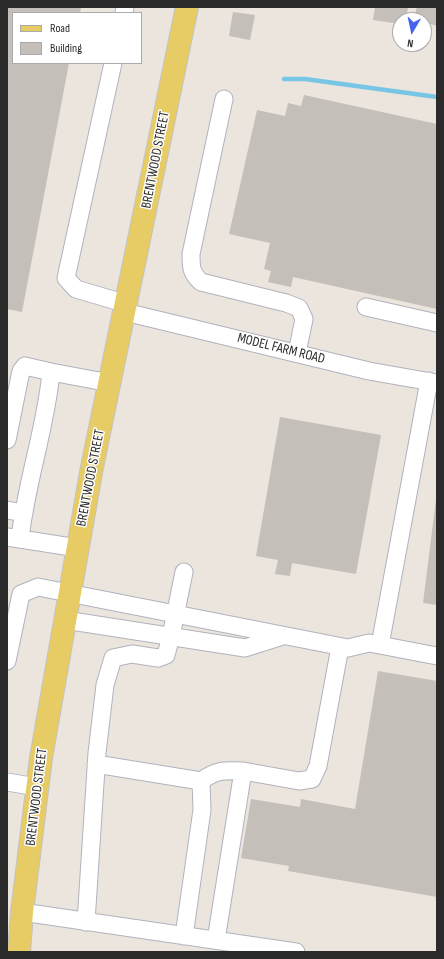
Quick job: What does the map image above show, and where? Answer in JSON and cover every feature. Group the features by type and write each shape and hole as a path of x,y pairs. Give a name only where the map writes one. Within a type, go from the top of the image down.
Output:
{"main road":[{"name":"BRENTWOOD STREET","path":"15,945 22,912 41,758 92,468 187,7"}],"street":[{"name":"MODEL FARM ROAD","path":"113,64 66,278 76,289 126,308 297,353 369,371 433,382"},
{"path":"224,99 191,254 191,267 194,276 201,282 286,303 299,308 304,319 297,353"},
{"path":"366,307 437,323"},
{"path":"7,440 21,371 25,366 110,383"},
{"path":"51,372 38,448 24,513 14,538 78,548"},
{"path":"380,645 419,429 433,382"},
{"path":"7,510 24,513"},
{"path":"86,922 96,764 105,684 113,658 132,654 158,658 166,655 184,572"},
{"path":"7,661 21,594 38,587 340,647 348,648 369,643 437,656"},
{"path":"65,620 244,648 284,636"},
{"path":"96,764 201,781 210,774 222,770 242,771 299,781 312,779 318,766 340,647"},
{"path":"216,940 242,771"},
{"path":"184,936 202,810 201,781"},
{"path":"7,782 38,787"},
{"path":"22,912 296,952"}],"building":[{"path":"7,7 81,7 80,12 12,12 12,64 69,64 22,312 7,309"},
{"path":"375,7 408,7 407,12 392,12 392,23 373,20"},
{"path":"417,7 437,7 437,26 432,24 432,12 415,12"},
{"path":"233,12 255,15 250,40 229,36"},
{"path":"304,95 437,124 437,309 293,277 291,287 268,282 271,271 264,269 270,243 229,234 257,110 285,116 288,103 301,106"},
{"path":"280,417 381,435 356,574 292,563 290,576 275,574 278,560 256,556"},
{"path":"437,499 437,605 423,603"},
{"path":"378,671 437,681 437,897 288,871 289,866 241,858 251,799 300,807 301,799 355,809"}],"waterway":[{"path":"284,79 305,79 437,97"}]}
